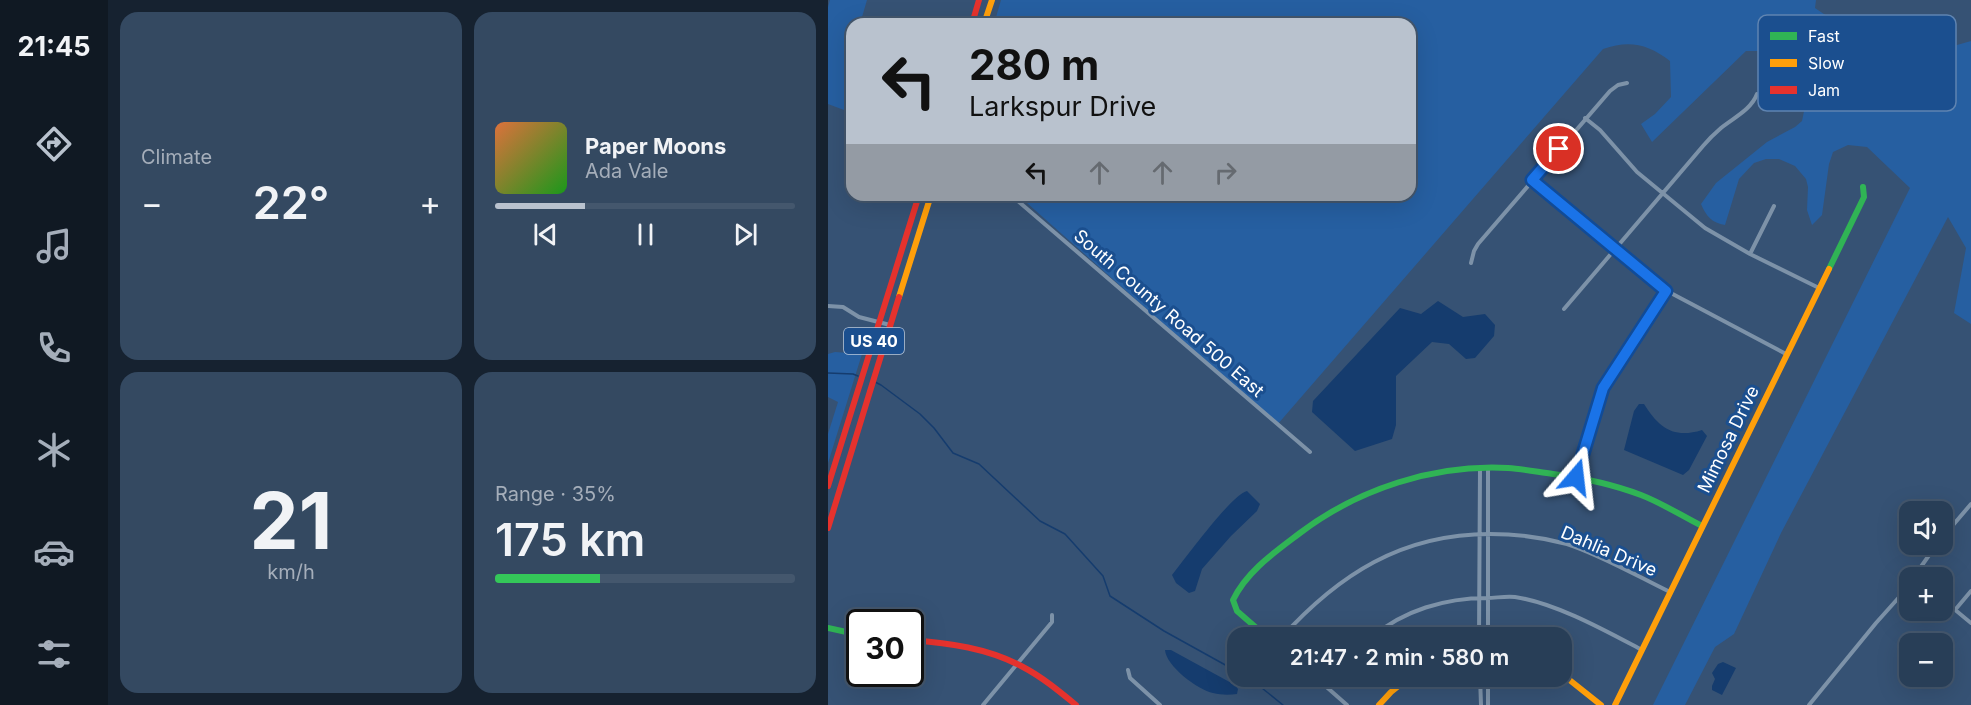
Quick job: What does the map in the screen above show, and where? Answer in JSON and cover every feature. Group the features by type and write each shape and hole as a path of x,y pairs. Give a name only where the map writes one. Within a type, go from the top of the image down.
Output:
{"street":[{"path":"974,18 979,0"},
{"path":"986,18 992,0"},
{"path":"1472,263 1478,244 1585,118 1610,91 1618,85 1627,83"},
{"path":"1564,309 1662,192 1711,138 1749,107 1757,94"},
{"path":"1585,118 1600,130 1637,172 1715,235 1819,288"},
{"path":"1532,180 1666,291 1786,354"},
{"name":"Mimosa Drive","path":"1615,705 1864,197 1863,187"},
{"name":"US 40","path":"828,486 917,201"},
{"name":"US 40","path":"828,528 929,201"},
{"name":"South County Road 500 East","path":"1018,201 1310,452"},
{"path":"1750,254 1774,206"},
{"path":"1576,477 1603,388 1666,291"},
{"path":"828,306 843,308 859,317 890,325"},
{"path":"1479,627 1480,468"},
{"path":"1488,468 1488,627"},
{"path":"1255,627 1237,611 1233,600 1238,590 1265,560 1323,516 1388,485 1449,471 1509,468 1576,477 1637,494 1702,526"},
{"path":"1953,525 1971,504"},
{"name":"Dahlia Drive","path":"1291,627 1307,609 1355,572 1406,546 1448,536 1488,534 1532,536 1569,545 1670,592"},
{"path":"1971,591 1955,610 1971,623"},
{"path":"1388,627 1401,618 1447,601 1502,596 1516,597 1556,608 1642,651"},
{"path":"1809,705 1899,597"},
{"path":"983,705 1052,622 1052,615"},
{"path":"828,628 846,632"},
{"path":"924,642 968,647 1017,664 1053,686 1076,705"},
{"path":"1128,670 1130,678 1160,705"},
{"path":"1572,682 1601,705"},
{"path":"1326,687 1347,705"},
{"path":"1379,705 1397,687"},
{"path":"1480,687 1481,705"},
{"path":"1488,687 1488,705"}],"shaded area":[{"path":"830,0 867,0 862,18 846,18 846,111 828,104 828,7"},
{"path":"1001,0 1816,0 1815,8 1825,15 1758,15 1758,51 1746,51 1652,142 1641,124 1655,114 1671,97 1670,61 1638,45 1612,46 1603,49 1277,425 1025,201 1416,201 1416,18 996,18"},
{"path":"1971,41 1971,324 1954,313 1966,248 1948,217 1781,533 1734,634 1715,647 1685,705 1653,705 1910,188 1867,147 1848,145 1833,152 1829,164 1822,215 1812,225 1807,210 1806,179 1795,166 1779,159 1766,159 1754,163 1739,179 1725,225 1713,221 1701,204 1716,183 1767,142 1802,121 1804,111 1956,111 1956,45"},
{"path":"1438,301 1463,317 1485,314 1495,325 1494,336 1475,358 1466,359 1449,344 1432,342 1396,376 1396,425 1392,439 1355,451 1312,412 1313,401 1400,308 1421,314"},
{"path":"835,352 862,354 828,463 828,434 838,402 828,397 828,354"},
{"path":"1639,404 1644,404 1655,419 1668,429 1683,433 1702,430 1707,436 1689,470 1683,475 1624,450 1634,411"},
{"path":"1247,491 1260,504 1257,511 1202,569 1195,591 1189,593 1176,583 1172,575 1220,515"},
{"path":"1165,650 1171,650 1227,681 1227,687 1236,687 1237,694 1216,694 1199,687 1177,670"},
{"path":"1723,662 1736,668 1722,695 1712,690 1715,679 1712,673 1718,664"}],"waterway":[{"path":"828,373 858,376"},
{"path":"875,382 920,414 953,453 979,464 1040,521 1065,534 1103,576 1110,596 1164,631 1227,666"},
{"path":"1261,687 1283,705"}],"traffic: fast":[{"path":"1829,269 1864,197 1863,187"},
{"path":"1255,627 1237,611 1233,600 1254,571 1323,517 1372,492 1425,475 1452,470 1508,468 1575,477 1641,495 1702,526"},
{"path":"828,628 846,632"}],"traffic: slow":[{"path":"986,18 992,0"},
{"path":"899,297 929,201"},
{"path":"1615,705 1829,269"},
{"path":"1572,682 1601,705"},
{"path":"1379,705 1397,687"}],"traffic: jam":[{"path":"974,18 979,0"},
{"path":"828,486 917,201"},
{"path":"828,528 899,297"},
{"path":"924,641 996,655 1037,675 1076,705"}],"route":[{"path":"1559,149 1532,180 1666,291 1603,388 1576,477"}]}
